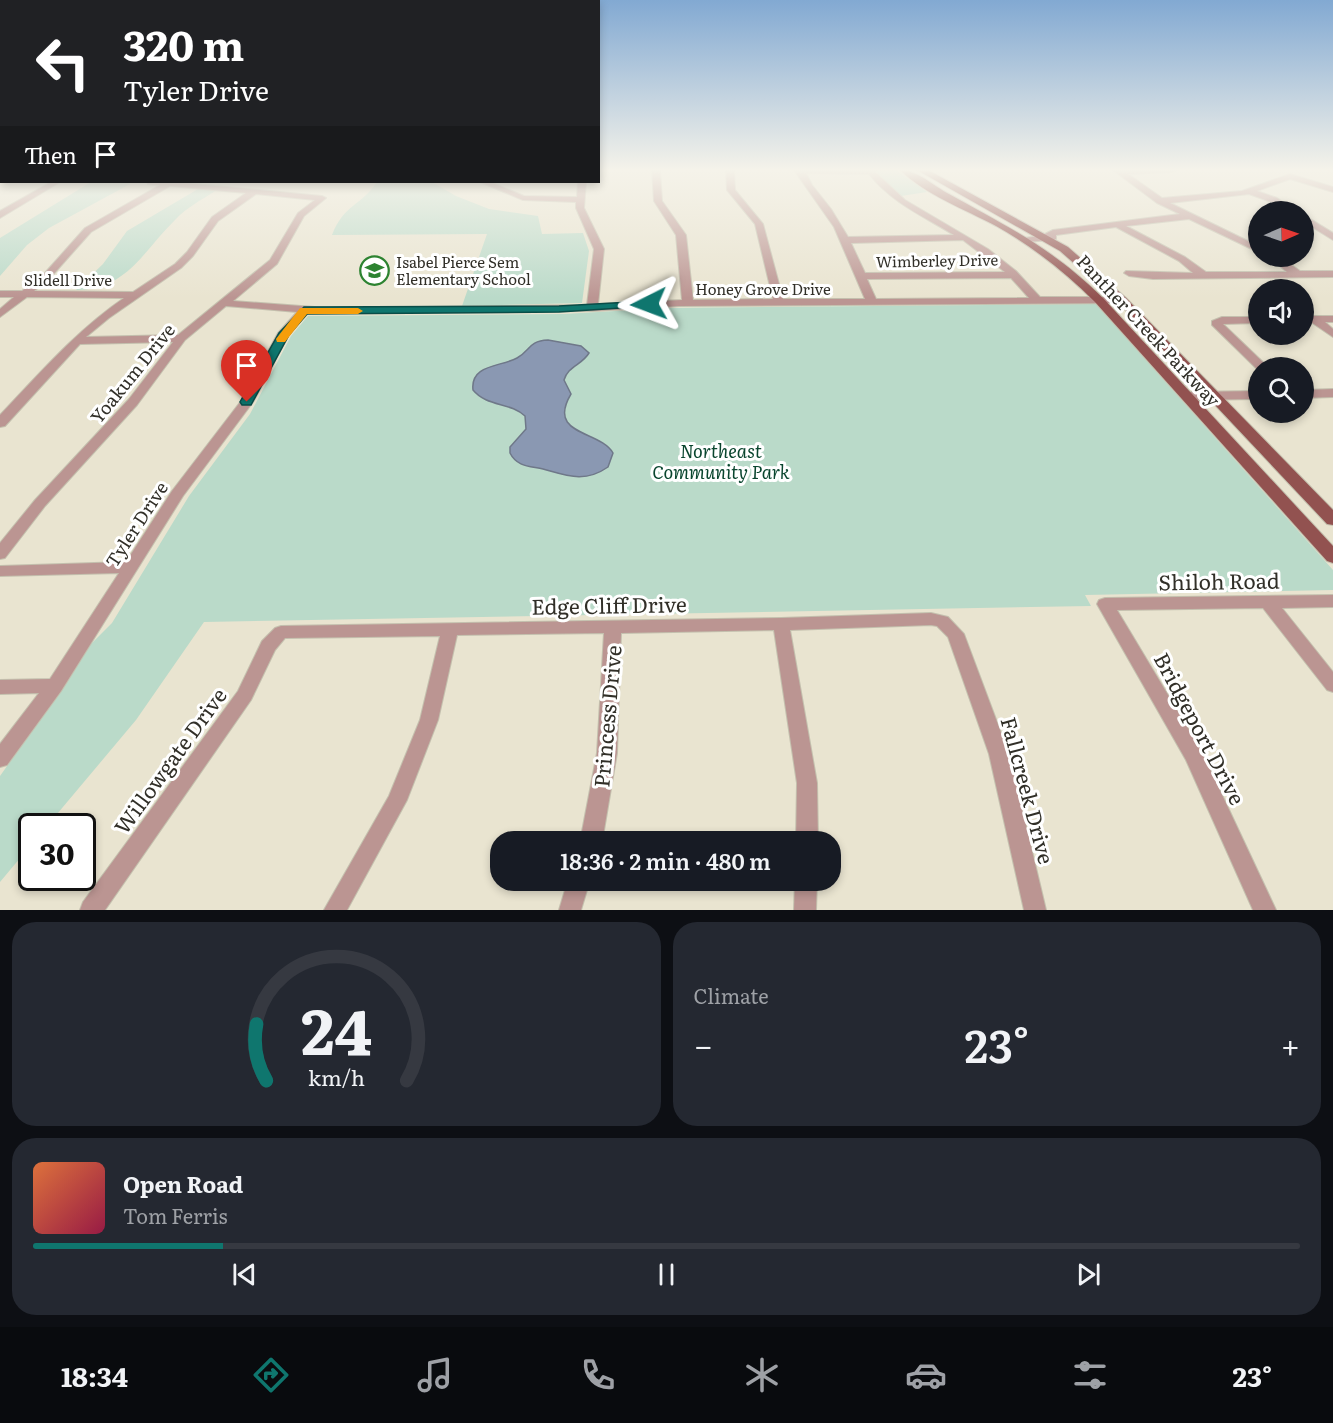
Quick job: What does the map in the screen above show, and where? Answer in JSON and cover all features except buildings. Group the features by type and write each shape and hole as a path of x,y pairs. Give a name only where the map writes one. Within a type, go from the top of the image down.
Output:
{"main road":[{"name":"Panther Creek Parkway","path":"975,212 1026,240 1061,263 1100,300 1333,557"},
{"name":"Panther Creek Parkway","path":"999,212 1064,249 1087,266 1333,520"}],"street":[{"path":"0,314 55,269 88,230 119,212"},
{"path":"0,423 76,341 105,316 178,266 190,254 215,219 224,212"},
{"name":"Yoakum Drive","path":"0,554 40,503 127,410 181,338 274,262 304,212"},
{"path":"582,212 598,245 592,308"},
{"path":"666,212 681,235 688,303"},
{"path":"750,212 759,224 779,303"},
{"path":"831,212 846,240 872,302"},
{"path":"920,212 965,237 991,255 1013,274 1037,300"},
{"path":"1182,212 1248,244"},
{"path":"1026,240 1100,232 1120,226 1189,216"},
{"path":"1314,225 1333,237"},
{"path":"1120,226 1182,259 1204,276"},
{"path":"846,240 965,237"},
{"path":"1287,267 1297,274"},
{"path":"1129,273 1204,276 1333,274"},
{"name":"Wimberley Drive","path":"860,276 1013,274"},
{"name":"Slidell Drive","path":"0,294 137,296"},
{"name":"Honey Grove Drive","path":"224,303 304,310 592,308 688,303 1122,300"},
{"name":"Tyler Drive","path":"0,759 55,686 177,494 247,402 284,333 304,310"},
{"path":"1314,319 1333,319"},
{"path":"1248,320 1217,322 1252,357"},
{"path":"1314,322 1333,334"},
{"path":"76,341 181,338"},
{"path":"1314,394 1333,393"},
{"path":"1187,396 1248,395"},
{"path":"0,570 131,567"},
{"name":"Shiloh Road","path":"1105,604 1333,601"},
{"path":"1268,602 1333,685"},
{"name":"Bridgeport Drive","path":"1105,604 1194,756 1265,910"},
{"name":"Edge Cliff Drive","path":"277,634 286,631 781,624 931,619 942,621"},
{"name":"Fallcreek Drive","path":"942,621 955,634 999,754 1035,910"},
{"path":"781,624 807,783 807,831"},
{"name":"Princess Drive","path":"593,831 607,753 613,627"},
{"path":"335,910 397,800 429,720 450,629"},
{"name":"Willowgate Drive","path":"91,910 245,695 268,646 277,634"},
{"path":"0,687 55,686"},
{"path":"570,910 576,891"},
{"path":"805,910 806,891"}],"green space":[{"path":"41,212 78,212 49,228 27,245 0,276 0,238"},
{"path":"158,212 183,212 133,267 121,276 94,288 76,290 103,264 127,231"},
{"path":"346,212 513,212 538,216 542,234 583,233 589,251 582,303 462,306 487,234 332,235"},
{"name":"Northeast Community Park","path":"1096,304 1333,570 1333,590 1085,595 1091,606 204,622 136,720 58,813 18,813 18,861 0,882 0,776 63,687 84,651 112,623 189,496 250,414 291,336 308,316 564,314 666,308"}],"water":[{"path":"548,340 581,346 589,353 566,375 564,380 571,394 565,408 565,418 578,431 597,440 613,453 608,467 592,475 568,476 516,461 510,453 510,447 526,429 525,416 513,408 485,399 473,390 473,382 481,371 517,358 533,344"}],"slow traffic":[{"path":"281,339 304,310 358,311"}],"place":[{"name":"Isabel Pierce Sem Elementary School","path":"375,270"}],"route":[{"path":"247,402 284,333 304,310 559,309 649,304"}]}
